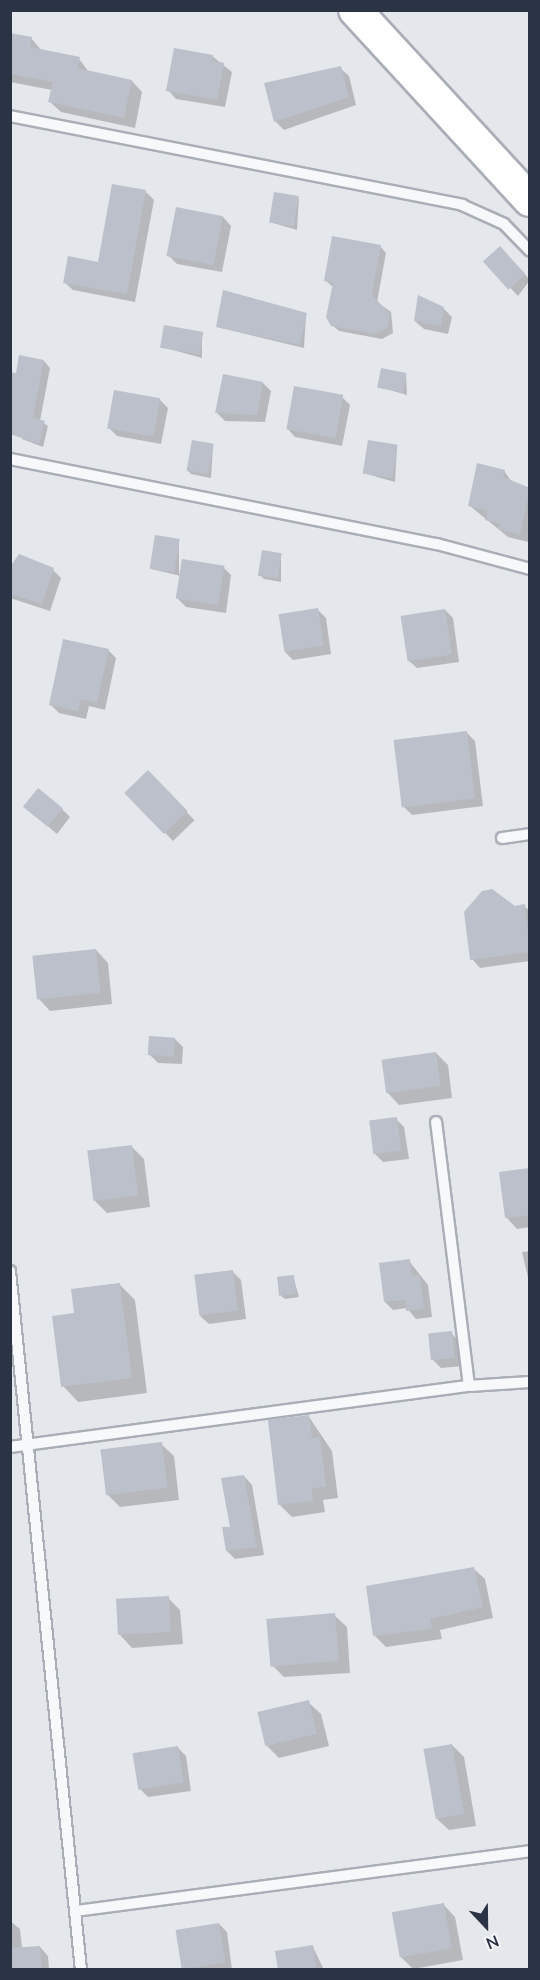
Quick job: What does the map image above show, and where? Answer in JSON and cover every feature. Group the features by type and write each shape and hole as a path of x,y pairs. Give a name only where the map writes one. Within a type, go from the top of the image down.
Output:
{"street":[{"path":"356,10 530,200"}],"lane":[{"path":"10,116 462,205 504,224 530,251"},
{"path":"10,459 414,539 530,569"},
{"path":"502,838 530,834"},
{"path":"436,1122 470,1386"},
{"path":"10,1271 30,1444 81,1970"},
{"path":"10,1447 470,1386 530,1382"},
{"path":"76,1911 530,1851"}],"building":[{"path":"10,33 32,37 30,47 80,57 77,68 132,80 124,118 48,102 53,82 10,74"},
{"path":"174,48 213,55 212,60 224,63 217,100 166,91"},
{"path":"341,66 349,97 274,122 264,83"},
{"path":"112,184 146,190 127,294 63,283 68,256 98,262"},
{"path":"274,192 299,196 294,227 269,223"},
{"path":"176,207 223,216 214,265 166,256"},
{"path":"332,236 381,245 372,295 390,314 388,327 375,334 331,326 326,317 333,283 324,281"},
{"path":"500,246 525,274 508,290 483,261"},
{"path":"223,290 307,313 300,345 216,327"},
{"path":"418,295 444,307 441,326 414,321"},
{"path":"164,325 203,332 199,355 160,348"},
{"path":"19,355 44,360 33,418 45,421 39,444 10,434 10,372 16,373"},
{"path":"381,368 407,373 403,393 377,388"},
{"path":"223,374 263,382 257,415 215,413"},
{"path":"294,386 343,395 336,438 286,429"},
{"path":"114,390 160,398 154,437 107,428"},
{"path":"192,440 214,444 208,474 187,471"},
{"path":"368,440 398,445 392,478 363,474"},
{"path":"477,463 505,470 503,477 530,488 520,535 498,529 500,524 485,520 487,511 468,506"},
{"path":"155,535 180,539 174,572 150,569"},
{"path":"262,550 282,553 278,579 258,576"},
{"path":"19,554 54,568 42,604 10,594 10,567"},
{"path":"182,559 224,566 218,605 176,599"},
{"path":"318,608 324,646 284,652 278,614"},
{"path":"445,609 452,654 408,661 401,616"},
{"path":"63,639 109,649 97,703 81,699 78,711 49,705"},
{"path":"467,731 475,798 402,808 394,740"},
{"path":"148,770 188,811 164,834 124,793"},
{"path":"38,788 63,808 48,827 23,807"},
{"path":"492,889 515,906 525,904 530,952 470,960 464,912 482,891"},
{"path":"96,949 101,993 37,999 32,956"},
{"path":"149,1036 175,1038 174,1057 148,1055"},
{"path":"436,1052 441,1086 386,1093 382,1060"},
{"path":"397,1117 401,1151 373,1154 369,1120"},
{"path":"132,1145 138,1196 94,1201 87,1150"},
{"path":"530,1168 530,1215 505,1218 499,1172"},
{"path":"410,1259 412,1276 420,1275 424,1309 406,1311 405,1300 384,1302 379,1263"},
{"path":"233,1270 238,1311 199,1315 194,1275"},
{"path":"294,1275 296,1294 279,1296 277,1277"},
{"path":"120,1283 132,1378 61,1387 52,1316 74,1313 71,1289"},
{"path":"452,1331 455,1358 431,1360 428,1334"},
{"path":"309,1415 312,1438 320,1437 326,1487 312,1488 313,1501 278,1505 268,1420"},
{"path":"162,1442 168,1488 106,1495 100,1450"},
{"path":"244,1475 257,1547 226,1551 222,1527 230,1527 221,1478"},
{"path":"474,1567 483,1607 430,1619 432,1629 373,1636 366,1586"},
{"path":"169,1596 171,1632 118,1635 116,1599"},
{"path":"335,1613 339,1661 270,1667 266,1619"},
{"path":"309,1700 317,1734 265,1746 257,1712"},
{"path":"452,1744 464,1814 436,1819 423,1749"},
{"path":"178,1746 184,1783 138,1790 133,1753"},
{"path":"444,1903 452,1948 400,1958 392,1912"},
{"path":"219,1923 225,1963 182,1969 176,1930"},
{"path":"313,1945 317,1970 278,1970 275,1951"},
{"path":"40,1946 42,1970 10,1970 10,1948"}]}
